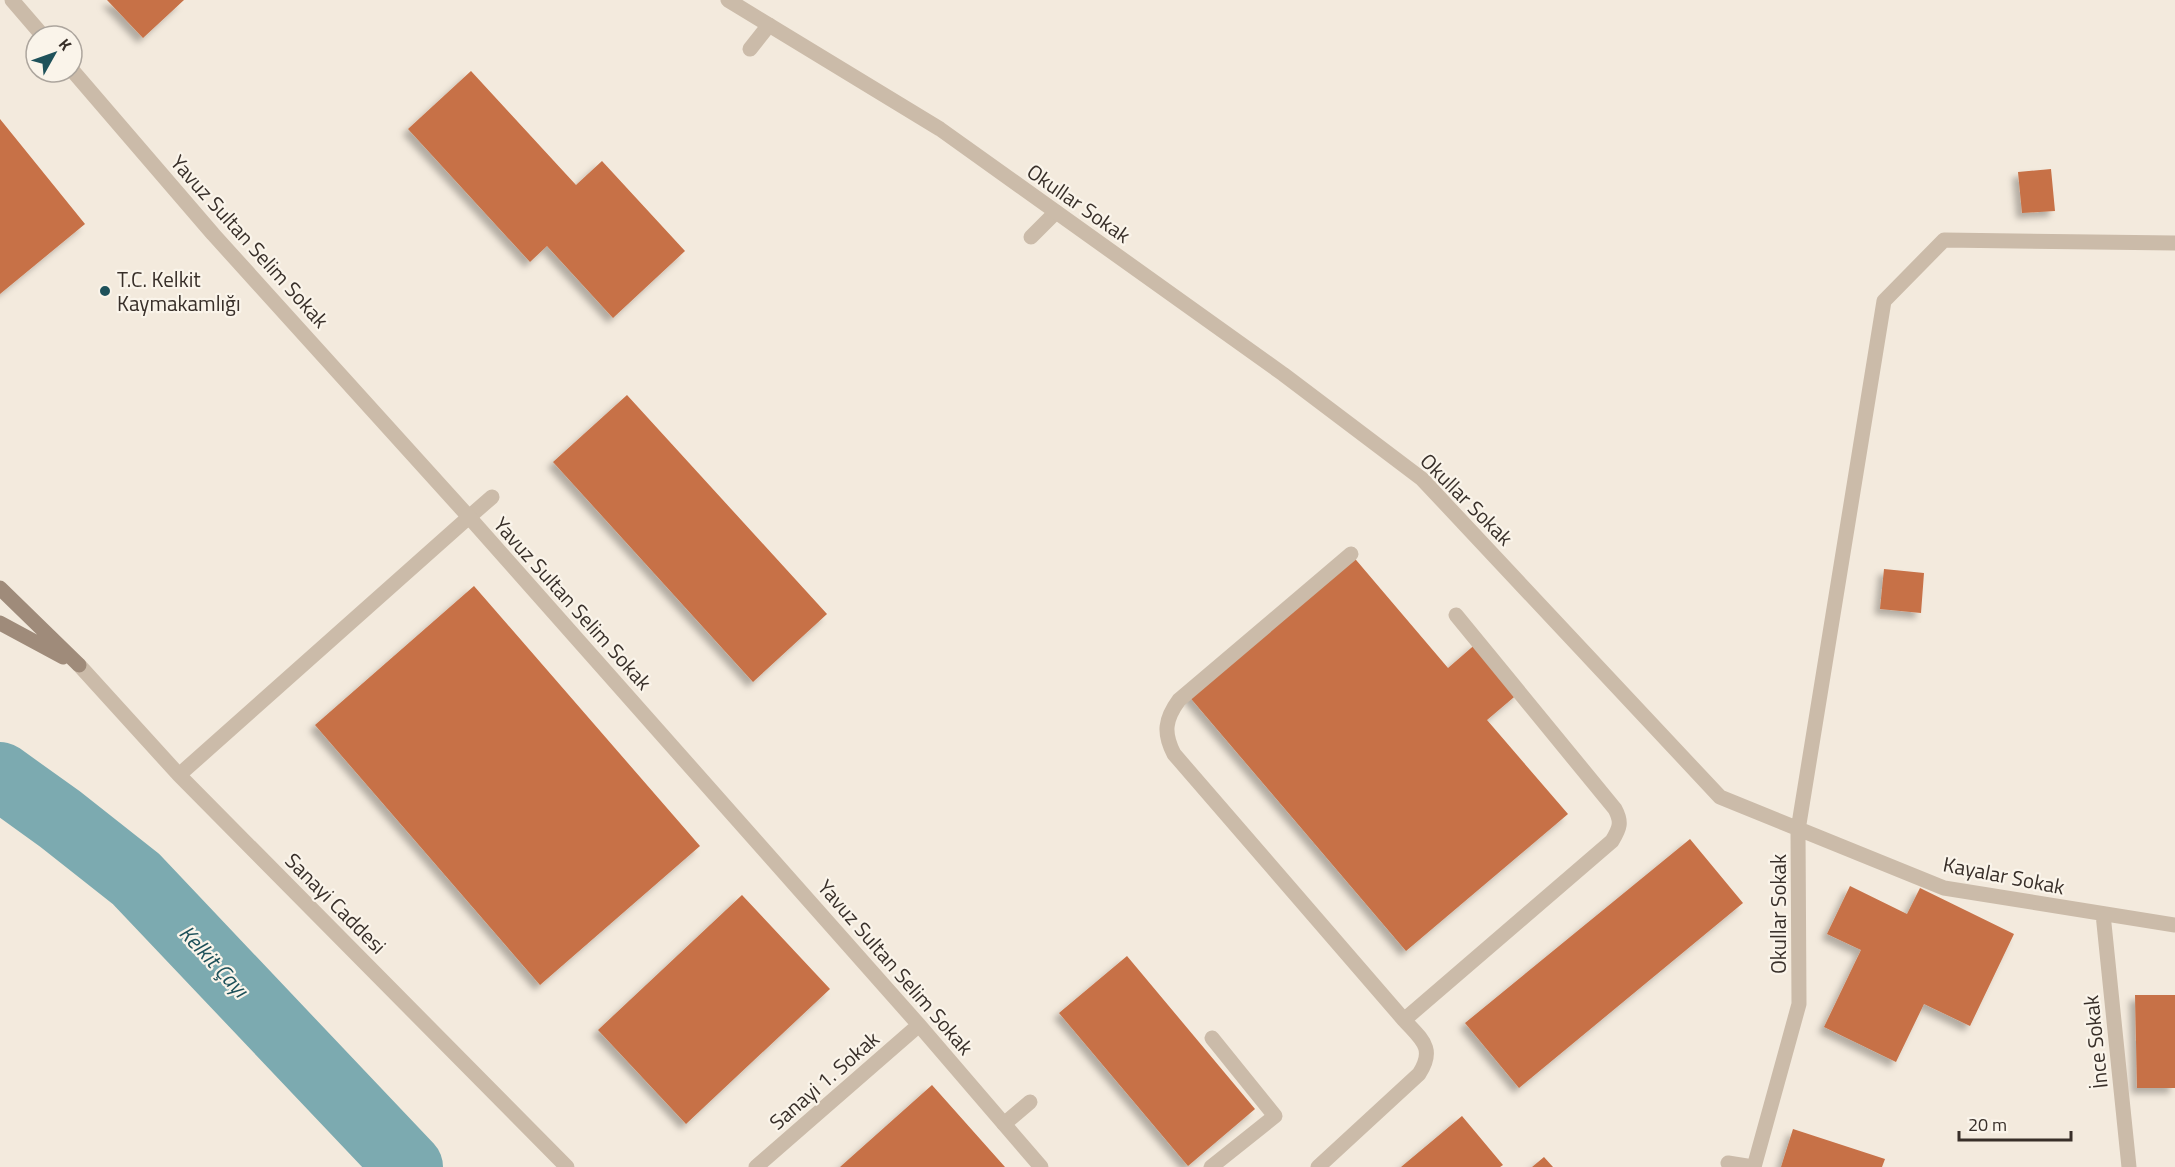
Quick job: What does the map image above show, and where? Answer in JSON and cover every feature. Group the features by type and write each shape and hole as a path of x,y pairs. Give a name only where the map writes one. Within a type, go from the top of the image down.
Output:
{"main road":[{"path":"0,588 79,665"},
{"path":"0,623 79,665"}],"street":[{"path":"12,0 33,24"},
{"name":"Okullar Sokak","path":"728,0 940,129 1283,374 1422,479 1720,797 1798,830 1799,1004 1754,1167"},
{"path":"750,49 769,25"},
{"name":"Yavuz Sultan Selim Sokak","path":"84,84 213,234 469,517 919,1025 1041,1167"},
{"path":"1031,237 1056,212"},
{"path":"1798,830 1884,301 1944,240 2175,243"},
{"path":"179,775 492,497"},
{"path":"1318,1167 1419,1074 1426,1063 1428,1054 1425,1044 1174,754 1167,741 1167,727 1169,713 1179,700 1351,554"},
{"path":"1404,1020 1612,840 1619,830 1621,820 1615,809 1456,615"},
{"name":"Sanayi Caddesi","path":"79,665 179,775 567,1167"},
{"name":"Kayalar Sokak","path":"1798,830 1944,888 2175,925"},
{"name":"İnce Sokak","path":"2103,914 2129,1167"},
{"name":"Sanayi 1. Sokak","path":"756,1167 919,1025"},
{"path":"1211,1167 1275,1116 1212,1038"},
{"path":"1005,1124 1030,1102"},
{"path":"1728,1163 1754,1167"}],"building":[{"path":"107,0 184,0 143,38"},
{"path":"471,71 576,185 602,161 685,251 613,318 547,246 530,262 408,129"},
{"name":"T.C. Kelkit Kaymakamlığı","path":"0,119 85,224 0,294"},
{"path":"2051,169 2055,211 2022,213 2018,172"},
{"path":"627,395 827,614 753,682 553,462"},
{"path":"1351,554 1448,668 1478,642 1520,692 1487,720 1568,814 1406,951 1187,694"},
{"path":"1884,569 1924,573 1921,613 1880,609"},
{"path":"474,586 700,846 540,985 315,725"},
{"path":"1690,839 1743,903 1519,1088 1465,1023"},
{"path":"1850,886 1907,914 1920,888 2014,934 1970,1026 1924,1004 1896,1062 1824,1027 1861,950 1827,934"},
{"path":"742,895 830,989 686,1124 598,1030"},
{"path":"1127,956 1255,1109 1188,1166 1059,1013"},
{"path":"2135,995 2175,995 2175,1088 2137,1088"},
{"path":"932,1085 1005,1167 840,1167"},
{"path":"1462,1116 1503,1165 1500,1167 1401,1167"},
{"path":"1793,1129 1885,1159 1882,1167 1781,1167"},
{"path":"1544,1157 1553,1167 1532,1167"}],"waterway":[{"name":"Kelkit Çayı","path":"0,776 60,819 136,879 409,1167"}],"place":[{"name":"T.C. Kelkit Kaymakamlığı","path":"105,291"}]}
